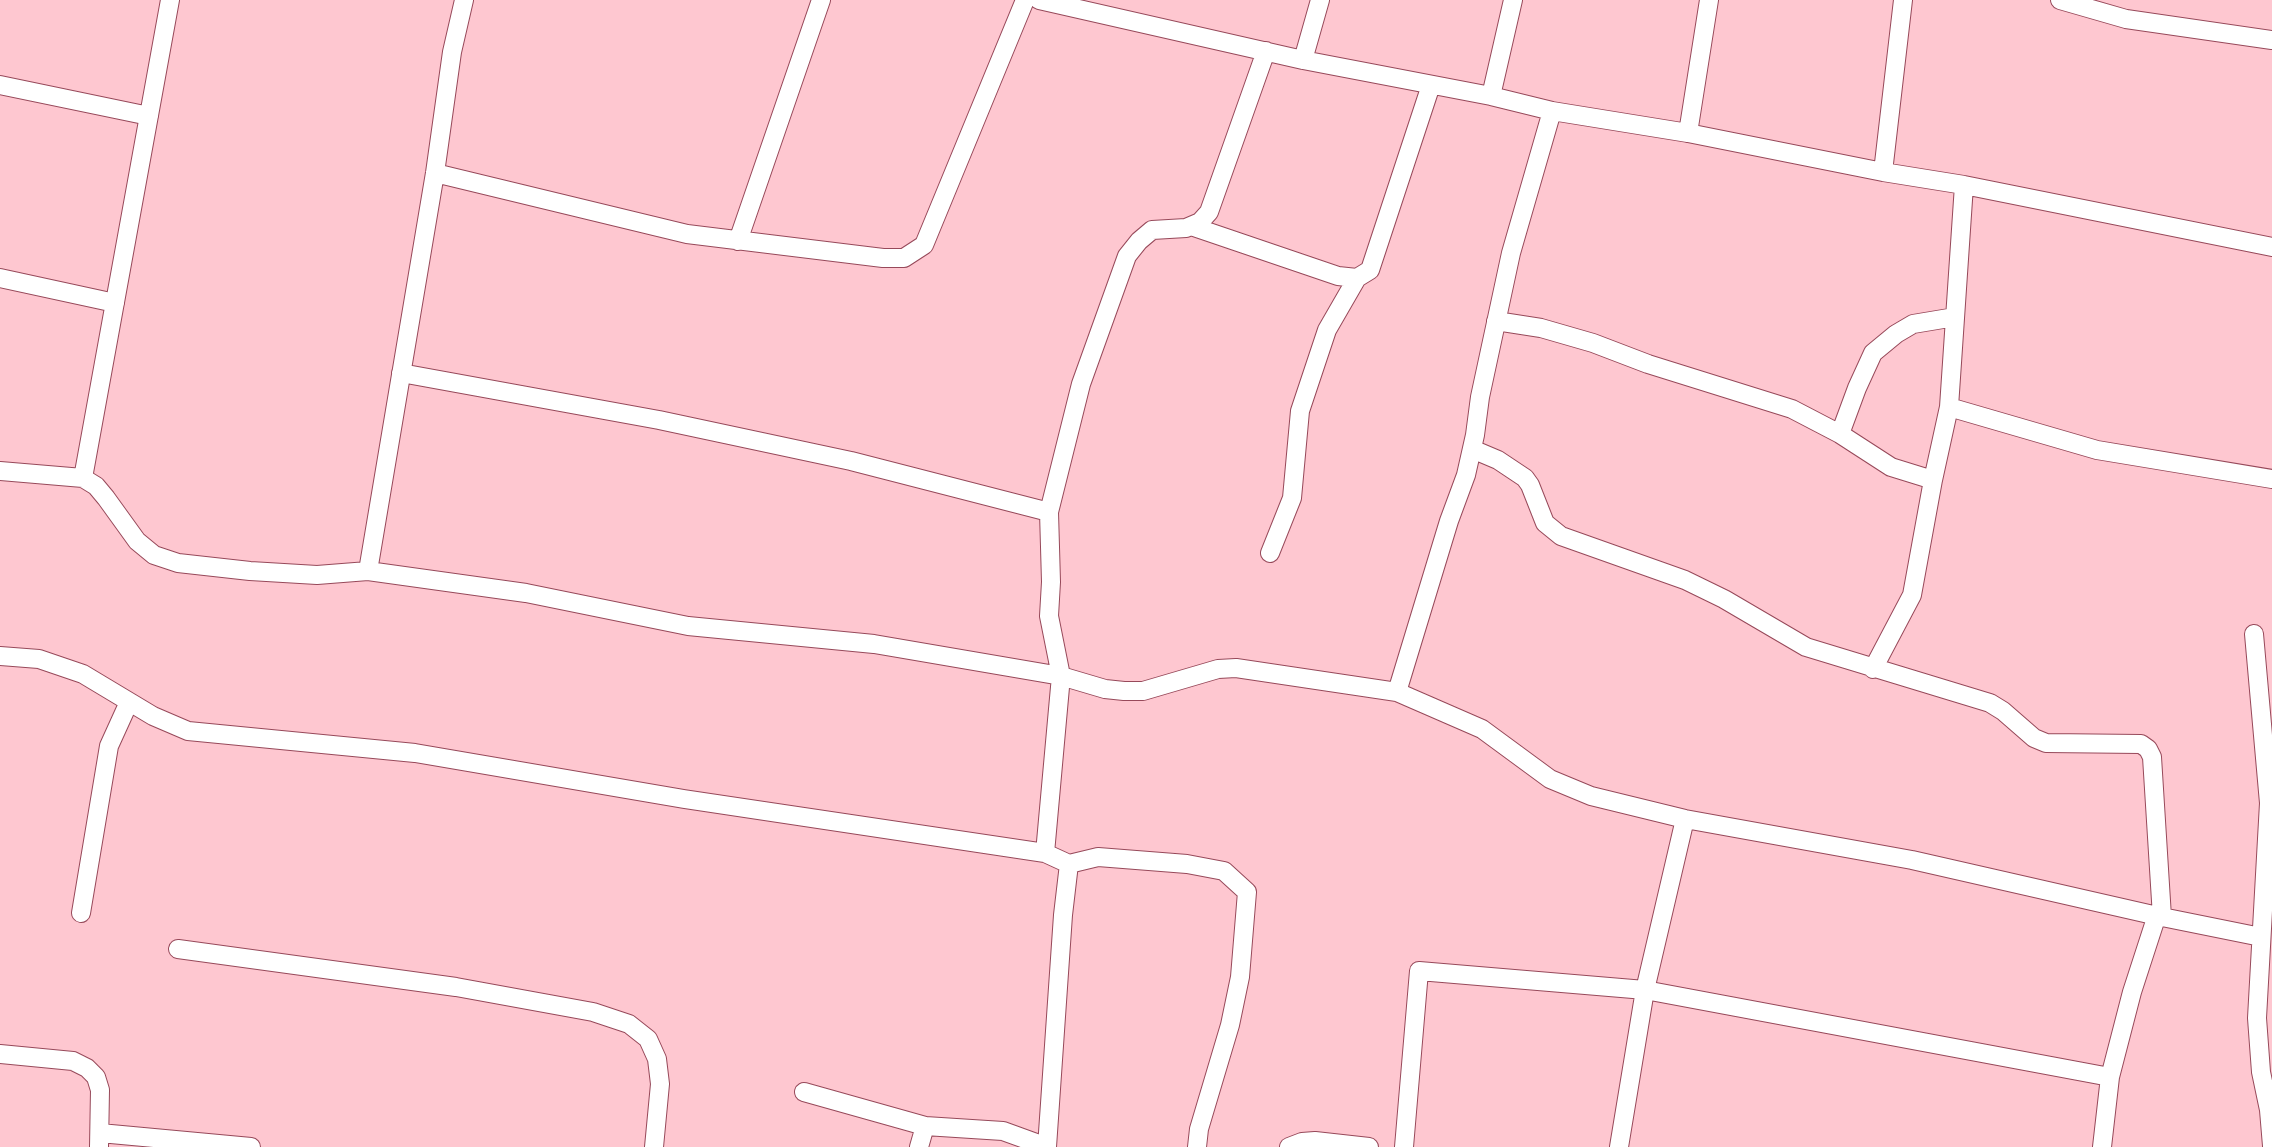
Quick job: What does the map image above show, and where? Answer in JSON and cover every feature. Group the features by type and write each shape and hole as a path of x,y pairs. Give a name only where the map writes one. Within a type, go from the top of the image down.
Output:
{"street":[{"path":"83,478 170,0"},
{"path":"368,571 435,174 452,52 464,0"},
{"path":"738,241 822,0"},
{"path":"435,174 687,234 883,258 904,258 924,245 1025,0"},
{"path":"1039,0 1303,60 1491,96 1552,111 1688,133 1883,172 1964,185 2272,247"},
{"path":"1303,60 1320,0"},
{"path":"1491,96 1513,0"},
{"path":"1688,133 1709,0"},
{"path":"1883,172 1903,0"},
{"path":"2060,0 2126,19 2272,40"},
{"path":"1045,853 1061,676 1049,616 1051,582 1049,512 1081,384 1127,256 1139,241 1152,230 1191,226 1200,222 1209,212 1266,51"},
{"path":"0,85 149,116"},
{"path":"1270,553 1292,498 1300,411 1327,330 1357,278 1370,270 1431,85"},
{"path":"1397,692 1449,521 1466,476 1480,397 1511,253 1552,111"},
{"path":"1873,669 1912,595 1932,480 1949,407 1964,185"},
{"path":"1191,226 1338,276 1357,278"},
{"path":"0,278 115,303"},
{"path":"1840,434 1857,388 1874,353 1896,334 1913,324 1955,317"},
{"path":"1496,321 1541,328 1593,343 1648,364 1792,409 1840,434 1891,467 1932,480"},
{"path":"401,373 707,430 851,461 1049,512"},
{"path":"1949,407 2097,450 2272,479"},
{"path":"1472,449 1498,460 1525,478 1530,485 1545,524 1561,536 1685,580 1806,647 1873,669 1990,703 2003,711 2034,738 2046,743 2131,743 2141,744 2148,749 2152,757 2160,916 2132,992 2110,1077 2102,1147"},
{"path":"0,471 83,478 96,486 137,541 154,554 178,563 250,571 318,575 368,571 526,593 688,626 874,644 1061,676 1104,688 1143,691 1218,669 1236,668 1397,692 1482,729 1550,779 1570,789 1591,796 1685,819 1912,860 2262,937"},
{"path":"2254,634 2269,804 2257,1018 2261,1072 2269,1110 2272,1146"},
{"path":"0,656 39,659 83,674 152,716 188,731 415,754 684,798 1045,853 1069,864 1098,857 1187,864 1224,871 1248,892 1240,977 1230,1024 1196,1147"},
{"path":"81,914 108,746 129,702"},
{"path":"1619,1147 1645,990 1685,819"},
{"path":"804,1092 925,1126 1003,1131 1047,1147 1063,915 1069,864"},
{"path":"178,949 456,987 593,1012 629,1024 648,1039 657,1059 660,1084 654,1147"},
{"path":"1404,1147 1420,971 1645,990 2110,1077"},
{"path":"0,1054 73,1061 87,1068 96,1077 100,1090 99,1140 250,1147"},
{"path":"920,1147 925,1126"},
{"path":"1289,1147 1302,1142 1316,1141 1369,1147"}]}
